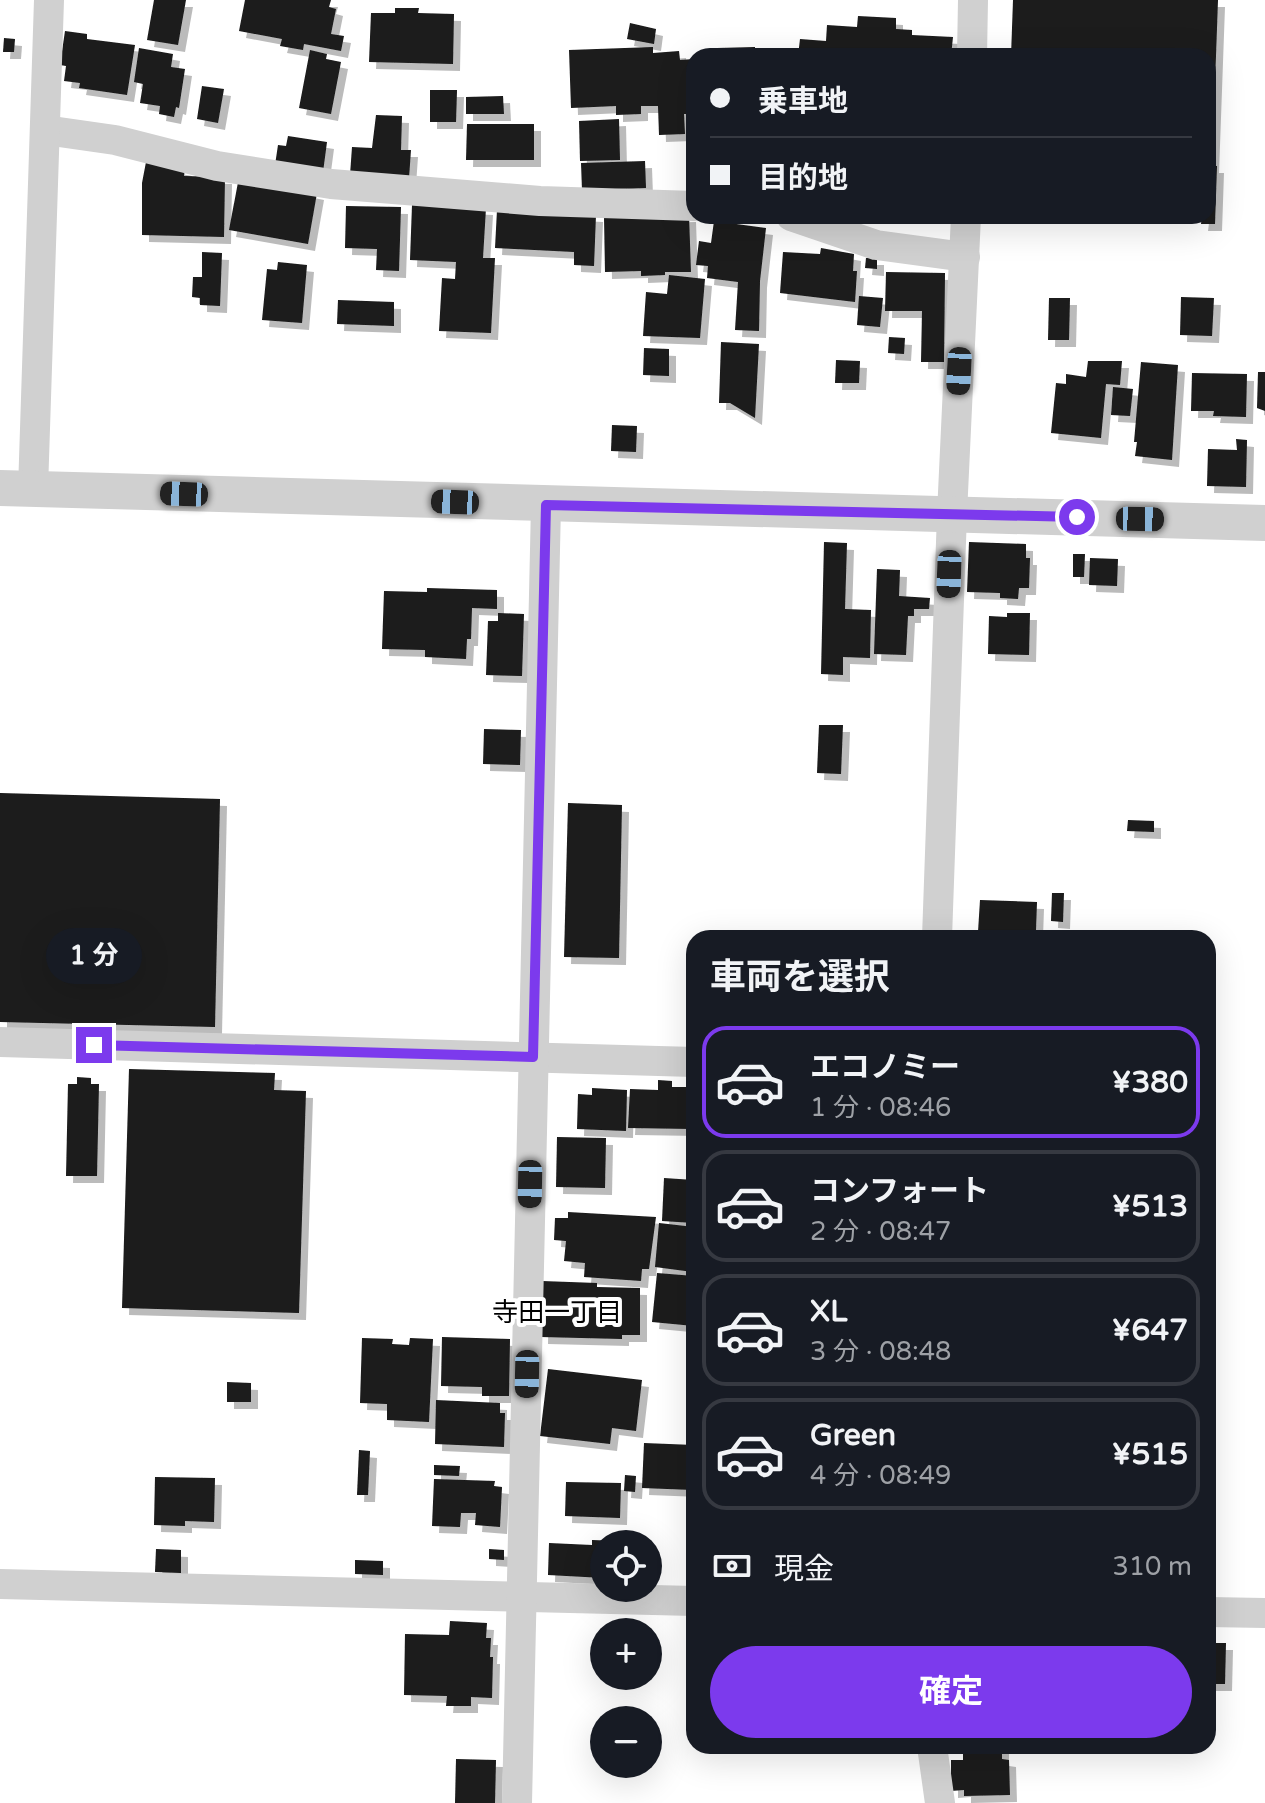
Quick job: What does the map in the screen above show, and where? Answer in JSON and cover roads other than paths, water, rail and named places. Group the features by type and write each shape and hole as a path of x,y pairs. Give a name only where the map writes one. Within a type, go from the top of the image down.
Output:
{"street":[{"path":"49,0 45,130 17,489 1265,523"},
{"path":"972,48 973,0"},
{"path":"45,130 115,140 217,166 331,184 540,201 686,206"},
{"path":"814,224 876,245 965,257"},
{"path":"937,930 966,224"},
{"path":"517,1803 546,505"},
{"path":"0,1042 686,1062"},
{"path":"0,1584 686,1601"},
{"path":"1216,1612 1265,1613"},
{"path":"933,1754 940,1803"}],"district":[{"name":"寺田一丁目","path":"557,1312"}]}
